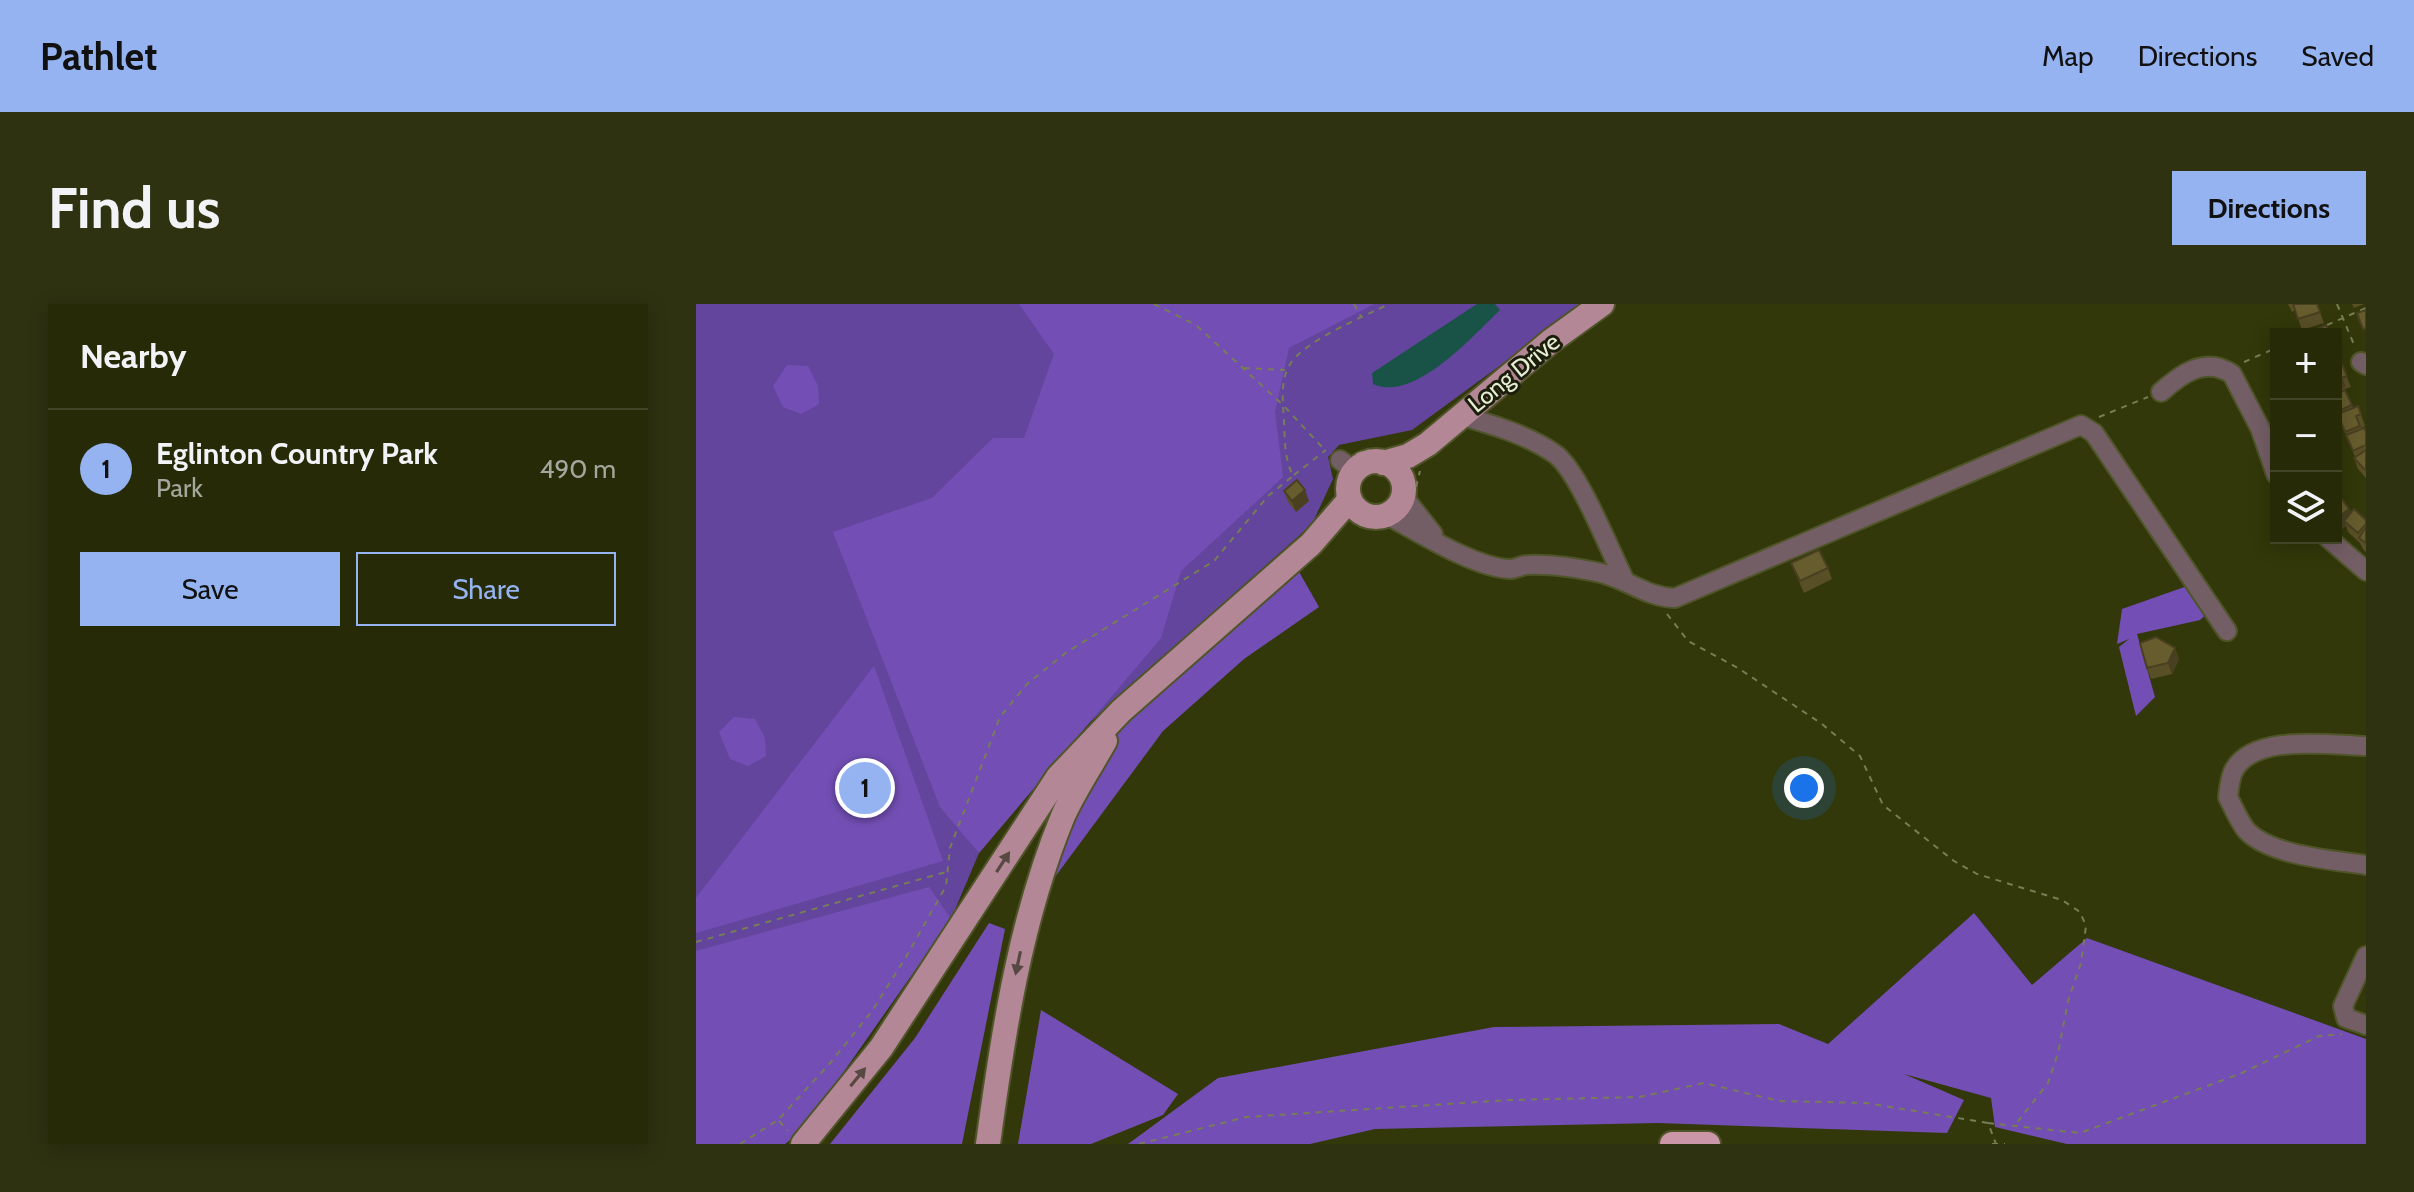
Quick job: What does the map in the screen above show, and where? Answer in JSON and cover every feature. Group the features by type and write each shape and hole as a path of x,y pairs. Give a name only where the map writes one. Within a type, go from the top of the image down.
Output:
{"highway":[{"path":"1672,1144 1708,1144"}],"main road":[{"name":"Long Drive","path":"1339,460 1383,463 1408,456 1428,444 1551,341 1602,304"},
{"name":"Long Drive","path":"1390,502 1428,444"},
{"path":"1339,460 1350,499 1357,510 1390,502"},
{"path":"1383,463 1396,470 1390,502"},
{"path":"806,1141 881,1048 1058,777 1121,711 1311,544 1350,499"},
{"path":"1311,544 1390,502"},
{"path":"988,1144 1001,1046 1023,943 1063,815 1121,711"}],"street":[{"path":"2161,392 2182,373 2198,367 2226,370 2239,381 2275,472"},
{"path":"1462,416 1524,437 1557,455 1578,487 1624,579"},
{"path":"1390,502 1440,542 1466,556 1511,569 1525,565 1572,567 1624,579 1654,597 1675,598 2081,425 2094,433 2227,631"},
{"path":"2335,544 2366,571"},
{"path":"2366,746 2271,745 2245,758 2233,771 2228,797 2246,830 2260,840 2296,853 2366,865"},
{"path":"2359,1031 2346,1018 2343,1006 2366,956"}],"path":[{"path":"1154,304 1196,325 1339,460"},
{"path":"1354,304 1362,318"},
{"path":"740,1144 778,1120 872,1011 946,886 950,848 963,821 984,753 1000,717 1027,684 1067,652 1214,561 1268,496 1293,476 1286,460 1283,405 1287,370 1305,349 1389,304"},
{"path":"2337,304 2364,364"},
{"path":"2321,328 2366,308"},
{"path":"2226,370 2270,351"},
{"path":"1242,368 1287,370"},
{"path":"2081,425 2161,392"},
{"path":"1654,597 1688,641 1738,668 1822,724 1860,756 1883,805 1954,861 1977,874 2062,900 2080,912 2086,926 2081,963 2068,1001 2058,1053 2048,1083 2015,1125"},
{"path":"696,942 947,872"},
{"path":"1139,1144 1246,1117 1509,1100 1639,1097 1704,1083 1779,1101 1866,1103 1988,1123 2080,1133 2242,1073 2319,1036 2359,1031"},
{"path":"1988,1123 1994,1144 2005,1144"}],"shaded area":[{"path":"696,304 1584,304 1412,430 1339,445 1328,457 1333,479 1312,524 1089,723 979,853 951,919 804,1128 785,1144 696,1144"},
{"path":"1019,304 1374,304 1289,348 1275,412 1283,477 1181,571 1161,638 979,853 940,807 833,532 932,498 993,438 1024,438 1054,354"},
{"path":"787,365 808,366 818,386 819,404 801,414 783,407 773,386"},
{"path":"1298,570 1319,607 1244,659 1163,731 1055,877 1047,866 1101,748 1146,690"},
{"path":"2193,584 2211,610 2200,620 2137,634 2155,697 2136,716 2119,647 2129,639 2117,644 2122,609"},
{"path":"874,666 943,861 696,933 696,898"},
{"path":"734,717 755,719 765,738 766,756 748,766 730,759 719,732"},
{"path":"929,887 951,919 804,1128 785,1144 696,1144 696,951"},
{"path":"1974,913 2032,985 2087,938 2366,1039 2366,1144 2067,1144 1995,1127 1991,1098 1904,1074 1964,1100 1947,1133 1658,1123 1375,1129 1310,1144 1128,1144 1218,1078 1494,1027 1779,1024 1828,1044"},
{"path":"989,923 1005,929 962,1144 830,1144 915,1038"},
{"path":"1041,1010 1178,1094 1163,1115 1091,1144 1018,1144"}],"water":[{"path":"1477,304 1495,304 1500,310 1442,364 1406,384 1389,387 1373,384 1372,373"}],"building":[{"path":"2293,304 2317,304 2320,312 2298,319"},
{"path":"2366,310 2366,328 2363,329 2357,313"},
{"path":"2345,390 2352,405 2342,409 2342,400 2342,391"},
{"path":"2358,406 2361,414 2356,416 2360,426 2345,432 2342,412"},
{"path":"2364,428 2366,445 2353,451 2346,435"},
{"path":"2366,450 2366,470 2365,470 2354,458"},
{"path":"1297,480 1305,490 1292,501 1284,491"},
{"path":"2342,499 2349,509 2342,514"},
{"path":"2354,509 2366,520 2358,533 2344,521"},
{"path":"2366,527 2366,543 2359,538"},
{"path":"1819,550 1828,568 1800,581 1791,563"},
{"path":"2156,637 2175,648 2168,663 2147,668 2140,643"}],"place":[{"name":"Eglinton Country Park","path":"865,788"}]}
